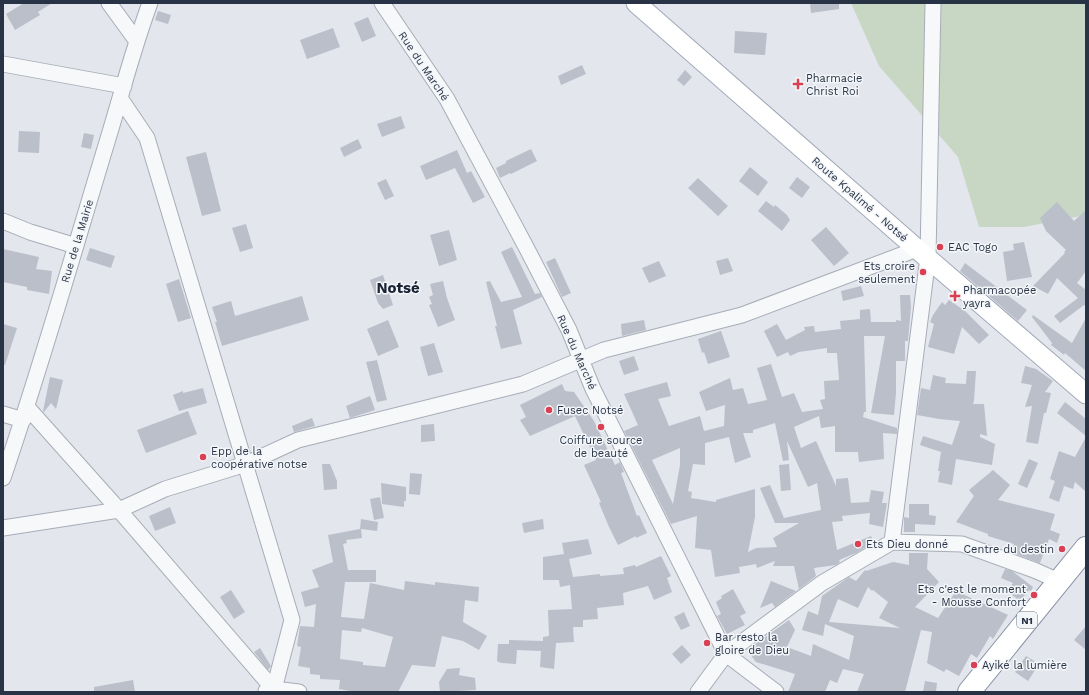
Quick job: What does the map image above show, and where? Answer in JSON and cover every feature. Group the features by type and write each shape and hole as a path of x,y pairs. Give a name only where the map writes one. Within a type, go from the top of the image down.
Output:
{"highway":[{"name":"N1","path":"969,692 1086,548"}],"main road":[{"name":"Route Kpalimé - Notsé","path":"636,3 1086,394"}],"street":[{"path":"109,3 136,40"},
{"name":"Rue de la Mairie","path":"3,478 25,414 122,92 136,40 150,3"},
{"name":"Rue du Marché","path":"382,3 447,99 569,330 593,389 726,654 776,692"},
{"path":"892,542 922,253 933,3"},
{"path":"3,64 122,92 147,138 292,620 271,691"},
{"path":"3,221 30,232 76,246"},
{"path":"3,528 119,510 165,489 246,464 298,440 523,384 604,350 742,315 922,253"},
{"path":"3,414 25,414 119,510 271,691 299,692"},
{"path":"698,692 726,654 822,583 892,542 962,544 1034,570 1059,581"}],"green space":[{"path":"851,3 1086,3 1086,215 1024,227 979,227 958,157 879,66"}],"building":[{"path":"24,3 52,3 38,12 40,15 15,30 6,14"},
{"path":"810,3 839,3 839,9 811,13"},
{"path":"158,11 171,15 168,24 155,20"},
{"path":"368,17 376,36 362,42 354,23"},
{"path":"333,28 340,47 307,59 300,40"},
{"path":"735,31 767,33 765,55 734,53"},
{"path":"582,65 586,74 561,85 558,76"},
{"path":"685,70 692,77 684,86 677,80"},
{"path":"401,116 405,128 382,137 377,124"},
{"path":"19,131 40,132 39,153 18,152"},
{"path":"84,133 94,135 91,149 81,147"},
{"path":"358,139 362,148 344,157 340,148"},
{"path":"531,149 537,161 500,178 496,168 506,163 506,161"},
{"path":"457,150 467,173 471,171 485,197 473,203 455,168 426,180 420,166"},
{"path":"206,152 221,211 202,216 186,157"},
{"path":"750,167 768,182 758,196 739,181"},
{"path":"797,177 810,187 802,198 789,188"},
{"path":"698,178 728,206 718,216 688,188"},
{"path":"386,179 394,196 385,200 377,183"},
{"path":"766,201 774,207 775,205 787,215 790,220 782,231 758,211"},
{"path":"1057,202 1074,221 1086,210 1086,271 1077,283 1086,290 1086,306 1084,305 1060,323 1054,316 1078,298 1057,278 1048,294 1033,286 1065,253 1064,252 1066,250 1046,231 1040,218"},
{"path":"246,224 253,248 240,252 232,228"},
{"path":"826,227 849,253 834,266 811,240"},
{"path":"449,230 457,260 439,266 430,235"},
{"path":"1024,242 1032,277 1007,281 1003,252 1014,250 1013,244"},
{"path":"512,247 535,294 540,293 542,297 513,310 522,344 501,349 486,282 490,281 501,302 522,297 501,252"},
{"path":"90,248 115,256 111,268 86,260"},
{"path":"3,249 39,257 36,269 52,271 49,294 27,290 27,287 3,282"},
{"path":"555,258 571,293 562,297 546,262"},
{"path":"728,258 733,271 720,275 716,261"},
{"path":"659,261 666,276 649,283 642,268"},
{"path":"965,263 1027,310 1018,321 960,271"},
{"path":"383,275 393,305 383,309 378,303 370,280"},
{"path":"179,279 191,318 178,322 166,284"},
{"path":"443,281 455,320 438,327 429,305 432,304 429,297 433,295 430,284"},
{"path":"861,286 864,296 843,301 841,291"},
{"path":"900,295 910,295 911,307 908,341 905,341 905,361 896,361 894,415 871,413 885,336 864,336 866,412 864,412 863,417 897,428 897,434 883,433 884,459 859,462 858,452 835,452 835,426 821,428 819,416 794,427 801,448 816,441 836,486 836,479 848,478 851,503 869,502 871,490 884,492 882,503 887,503 883,527 869,524 870,513 842,516 843,521 832,522 837,550 871,536 874,542 856,553 839,560 840,562 836,565 814,568 816,576 799,589 794,566 773,566 775,561 757,568 756,564 739,567 740,573 715,577 711,550 695,548 697,516 671,524 624,431 638,425 624,394 667,382 671,396 658,399 669,426 700,416 704,431 724,426 725,405 706,411 699,392 730,378 733,390 743,388 748,404 767,400 757,368 771,364 782,397 794,393 802,412 823,409 820,400 825,399 824,381 839,380 837,353 827,353 827,348 799,352 790,356 788,352 777,357 764,331 777,324 786,340 805,330 804,327 814,326 815,332 841,329 840,321 860,319 860,310 870,309 871,322 901,321","holes":["775,423 783,461 789,460 787,441 808,487 817,483 821,510 784,518 770,485 760,488 775,523 799,523 773,538 777,547 756,548 748,552 755,517 755,489 716,500 716,502 691,498 692,492 688,491 693,464 705,465 705,443 729,437 735,463 751,457 743,433 753,433 753,430","680,448 680,465 673,504 652,460"]},
{"path":"302,296 309,320 222,346 212,307 231,301 235,316"},
{"path":"949,300 965,311 989,335 979,344 962,327 954,354 928,347 934,324 930,322 933,315 942,302 945,305"},
{"path":"1033,315 1072,343 1086,318 1086,371 1065,353 1064,355 1051,345 1052,343 1032,317"},
{"path":"388,320 399,347 378,356 367,329"},
{"path":"644,320 646,330 622,336 621,324"},
{"path":"3,324 17,328 5,365 3,365"},
{"path":"721,331 730,357 708,364 704,352 702,353 698,339"},
{"path":"434,343 443,372 428,376 420,347"},
{"path":"634,356 639,370 624,375 619,361"},
{"path":"377,360 387,400 377,402 366,362"},
{"path":"1025,366 1036,369 1053,381 1045,392 1051,393 1046,413 1044,413 1038,444 1026,442 1032,406 1025,407 1032,385 1021,383"},
{"path":"967,371 976,371 973,404 984,404 987,436 980,434 980,437 995,444 992,465 956,459 952,485 938,482 941,452 920,445 923,436 952,445 960,421 917,415 921,388 930,390 933,375 946,378 945,383 966,384"},
{"path":"50,377 63,380 56,409 51,403 44,412 43,411"},
{"path":"562,384 565,391 574,392 594,421 615,465 620,462 624,472 621,473 637,516 639,515 647,533 636,538 636,536 618,545 609,527 599,503 601,502 584,465 596,460 575,416 530,436 520,420 526,417 520,405"},
{"path":"203,388 207,403 179,411 173,395 183,391 183,393"},
{"path":"370,396 375,410 350,418 346,406"},
{"path":"1065,402 1086,419 1086,436 1057,413"},
{"path":"188,411 197,434 146,453 137,430"},
{"path":"312,418 315,426 294,432 292,426"},
{"path":"434,424 435,441 421,442 421,425"},
{"path":"1086,437 1086,492 1075,482 1073,489 1064,486 1059,502 1049,498 1055,481 1050,479 1059,451 1075,457"},
{"path":"1029,459 1038,463 1027,488 1018,484"},
{"path":"322,464 330,464 337,481 337,489 324,490"},
{"path":"789,464 791,490 781,491 779,465"},
{"path":"993,470 1010,485 998,500 1055,514 1050,530 1060,534 1057,543 1049,539 1040,563 1011,552 1014,544 988,536 988,534 956,522 974,496 969,490"},
{"path":"410,473 422,474 420,495 409,494"},
{"path":"381,483 406,487 406,501 404,501 404,507 382,504"},
{"path":"380,497 384,518 374,520 370,499"},
{"path":"909,504 929,504 929,515 936,516 935,525 915,524 915,532 904,532 904,517 909,518"},
{"path":"170,507 176,523 155,531 149,516"},
{"path":"361,519 378,522 377,531 361,529 362,538 346,540 347,543 343,544 348,570 376,570 376,582 345,582 341,617 364,619 370,583 404,590 405,581 435,585 435,582 479,587 478,602 465,600 463,622 487,636 479,650 463,641 442,636 435,667 412,665 398,692 355,692 339,689 340,680 320,679 320,675 310,674 310,668 298,666 301,647 297,646 300,626 314,627 316,604 305,607 301,592 319,587 312,570 333,562 328,535 360,529","holes":["362,628 393,637 385,667 363,665 363,662 340,659 342,630 361,632"]},
{"path":"543,519 544,529 524,533 522,523"},
{"path":"588,539 592,554 569,559 573,577 600,574 600,576 624,574 623,568 635,565 636,567 661,556 671,576 667,578 672,592 654,600 648,586 623,593 624,605 597,608 598,619 583,620 583,627 573,627 574,642 556,643 554,669 540,667 541,651 517,650 516,664 501,663 497,661 498,644 509,644 509,640 543,641 543,637 549,636 548,610 572,609 570,585 560,587 559,580 543,580 543,557 564,554 562,543"},
{"path":"909,553 928,553 927,569 939,582 915,607 938,618 956,591 1008,615 993,639 990,636 977,658 971,654 959,676 946,669 944,672 927,663 932,632 921,630 905,692 857,692 864,674 843,669 837,683 830,680 825,692 788,692 795,674 756,662 747,650 789,620 795,630 787,647 811,656 813,644 849,660 854,636 825,624 823,636 802,630 808,611 818,615 822,596 849,577 856,581 865,570 866,571 893,562 909,565","holes":["868,587 872,591 873,590 888,602 879,618 900,628 829,622 838,599 858,608"]},
{"path":"1005,569 1012,571 1033,587 1031,591 1029,590 1020,601 1007,591 1013,583 1001,578"},
{"path":"771,581 796,591 775,607 772,603 760,608"},
{"path":"733,589 746,613 740,616 745,625 727,634 717,616 721,614 716,602 722,598 721,596"},
{"path":"231,590 245,612 234,619 220,597"},
{"path":"684,612 690,626 681,630 674,617"},
{"path":"1086,626 1086,650 1074,640"},
{"path":"682,645 691,655 681,664 672,654"},
{"path":"260,648 271,666 268,670 254,652"},
{"path":"1026,656 1039,664 1028,681 1015,672"},
{"path":"460,668 459,675 475,678 476,690 440,692 439,682 447,669"},
{"path":"133,680 135,692 94,692 94,687"},
{"path":"925,681 937,683 936,692 923,692"}],"place":[{"name":"Pharmacie Christ Roi","path":"798,84"},
{"name":"EAC Togo","path":"940,247"},
{"name":"Ets croire seulement","path":"923,272"},
{"name":"Pharmacopée yayra","path":"955,296"},
{"name":"Fusec Notsé","path":"549,410"},
{"name":"Coiffure source de beauté","path":"601,427"},
{"name":"Epp de la coopérative notse","path":"203,457"},
{"name":"Ets Dieu donné","path":"858,544"},
{"name":"Centre du destin","path":"1062,549"},
{"name":"Ets c'est le moment - Mousse Confort","path":"1034,595"},
{"name":"Bar resto la gloire de Dieu","path":"707,643"},
{"name":"Ayiké la lumière","path":"974,665"}],"district":[{"name":"Notsé","path":"398,288"}]}
